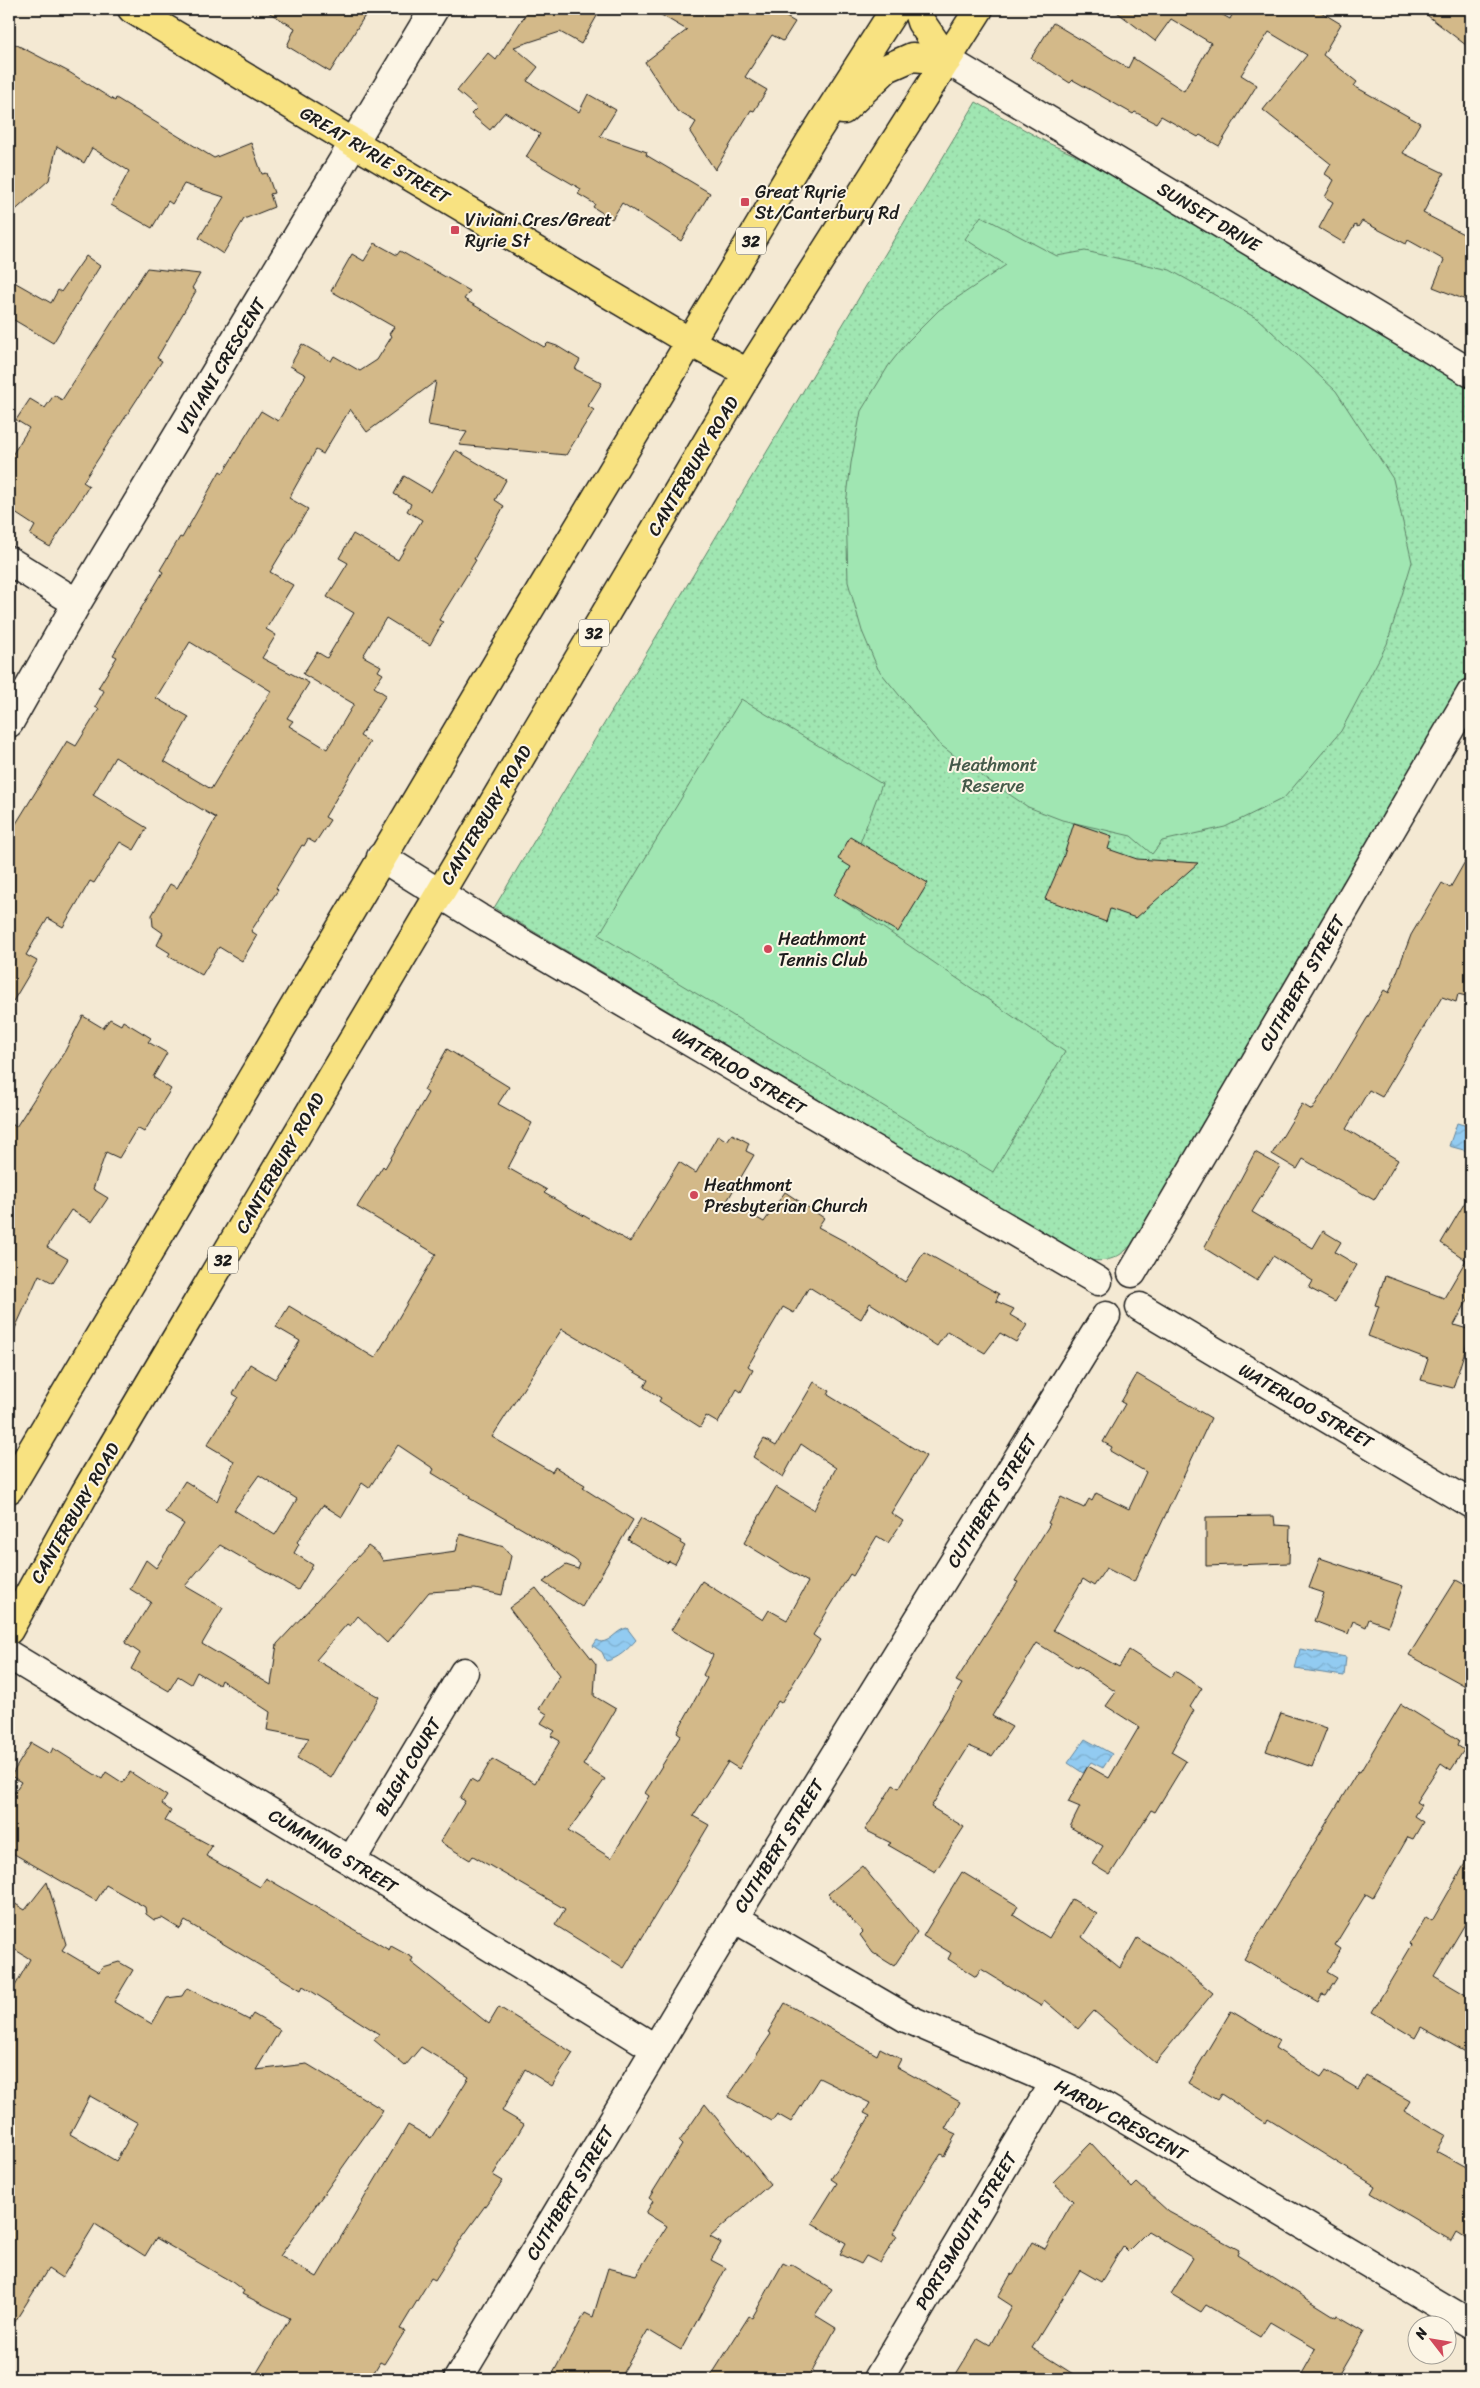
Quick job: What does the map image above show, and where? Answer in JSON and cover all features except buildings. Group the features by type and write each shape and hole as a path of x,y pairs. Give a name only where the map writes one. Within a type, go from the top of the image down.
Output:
{"main road":[{"name":"GREAT RYRIE STREET","path":"132,9 690,342 748,373"},
{"name":"32","path":"11,1479 811,140 895,9"},
{"path":"917,9 921,22 947,60"},
{"name":"CANTERBURY ROAD","path":"9,1630 85,1493 748,373 979,9"},
{"path":"811,140 887,68 912,58 947,60"}],"street":[{"name":"VIVIANI CRESCENT","path":"9,723 78,603 434,9"},
{"name":"SUNSET DRIVE","path":"947,60 999,89 1187,205 1471,373"},
{"path":"9,561 78,603"},
{"name":"CUTHBERT STREET","path":"1132,1273 1471,692"},
{"name":"WATERLOO STREET","path":"381,857 479,918 1098,1281"},
{"path":"1113,1270 1132,1273 1139,1280 1143,1289 1140,1307 1133,1315 1124,1319 1106,1316 1094,1301 1094,1291 1098,1281 1113,1270"},
{"name":"WATERLOO STREET","path":"1140,1307 1471,1504"},
{"name":"CUTHBERT STREET","path":"458,2379 734,1918 1106,1316"},
{"name":"CUMMING STREET","path":"9,1655 351,1861 656,2049"},
{"name":"BLIGH COURT","path":"351,1861 464,1672"},
{"name":"HARDY CRESCENT","path":"734,1918 894,2012 1096,2102 1471,2324"},
{"name":"PORTSMOUTH STREET","path":"878,2379 1054,2082"}],"green space":[{"name":"Heathmont Reserve","path":"976,102 1048,143 1086,160 1471,389 1471,677 1133,1243 1114,1258 1102,1261 1089,1260 494,908"},
{"path":"981,216 1057,256 1085,251 1170,270 1258,319 1336,391 1393,479 1412,562 1387,644 1341,731 1284,798 1225,827 1162,841 1152,854 1131,836 1062,820 1028,807 973,770 938,743 878,669 862,631 848,582 846,505 851,463 861,411 889,365 908,341 939,310 1006,265 965,239"},
{"name":"Heathmont Tennis Club","path":"741,699 882,784 851,867 835,895 1065,1052 993,1172 599,935"}],"water":[{"path":"1457,1123 1471,1127 1471,1152 1449,1146"},
{"path":"627,1628 636,1640 619,1656 606,1661 602,1652 593,1646 597,1640 605,1641"},
{"path":"1300,1649 1346,1657 1344,1676 1295,1669"},
{"path":"1085,1739 1112,1754 1103,1768 1091,1762 1083,1773 1068,1763"}],"place":[{"name":"Great Ryrie St/Canterbury Rd","path":"745,202"},
{"name":"Viviani Cres/Great Ryrie St","path":"455,230"},
{"name":"Heathmont Tennis Club","path":"768,949"},
{"name":"Heathmont Presbyterian Church","path":"694,1195"}]}
